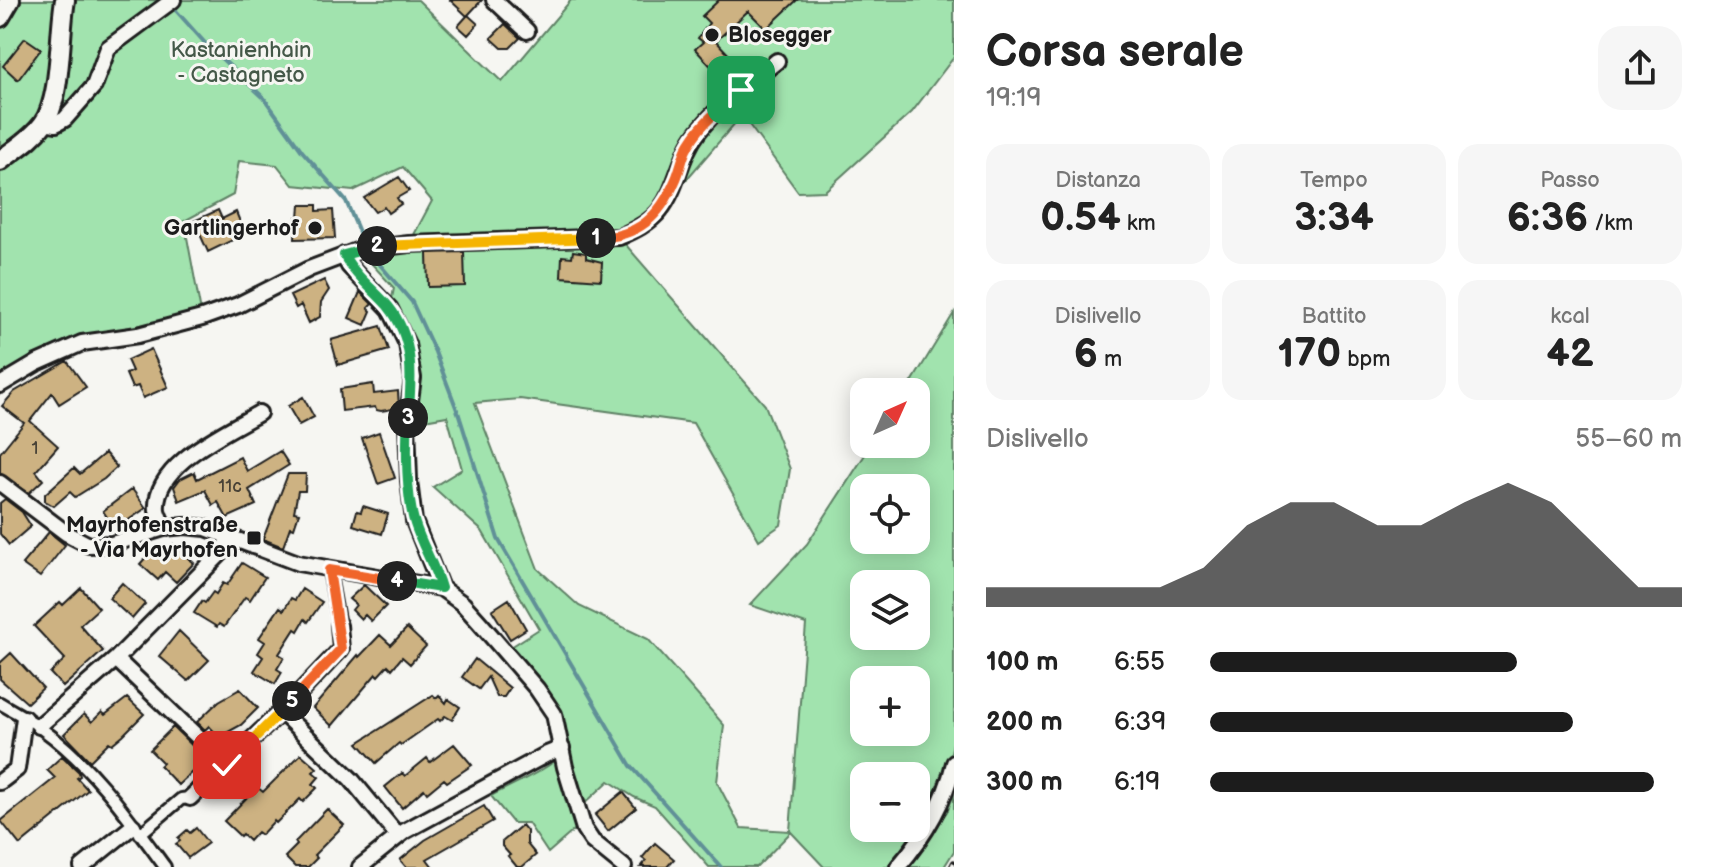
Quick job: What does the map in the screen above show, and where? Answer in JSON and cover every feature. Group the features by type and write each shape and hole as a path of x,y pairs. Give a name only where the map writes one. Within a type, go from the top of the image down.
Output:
{"street":[{"path":"0,17 10,0"},
{"path":"0,161 32,137 45,122 53,103 65,0"},
{"path":"45,122 56,124 65,119 94,86 108,48 173,0"},
{"path":"494,0 527,31"},
{"path":"0,385 37,363 82,343 138,335 202,318 238,305 309,269 351,252 375,247 619,237 639,228 660,210 686,149 709,119 777,61"},
{"path":"351,252 349,266 390,309 407,344 413,378 407,423 414,521 441,588"},
{"path":"164,528 157,512 159,494 168,477 192,453 259,413"},
{"path":"0,483 66,533 89,545 112,544 164,528 206,528 298,563 441,588 463,604 537,689 554,714 584,829 592,841 624,867"},
{"path":"39,726 116,659 221,553 230,537"},
{"path":"82,867 181,799 190,798 281,712 341,649 329,570"},
{"path":"116,659 227,765"},
{"path":"0,703 39,726 66,748 96,779 165,867"},
{"path":"281,712 351,779 398,836"},
{"path":"0,782 17,769 24,718"},
{"path":"360,867 398,836 562,748"},
{"path":"898,867 920,839 937,809 954,763"}],"green space":[{"name":"Kastanienhain - Castagneto","path":"0,0 418,0 502,82 571,0 954,0 954,57 912,112 825,191 798,192 742,115 660,210 619,237 765,405 790,469 781,525 759,540 693,423 520,399 475,403 538,569 579,606 648,639 724,725 717,782 741,828 790,831 806,624 750,605 807,544 850,478 850,554 930,554 930,474 852,474 863,458 930,458 930,378 915,378 954,313 954,738 945,774 930,807 930,762 850,762 850,842 909,842 889,867 824,867 791,832 757,867 709,867 655,806 609,781 582,806 580,825 548,853 528,823 513,823 491,796 552,763 563,750 567,736 556,704 511,647 539,629 482,531 433,487 462,469 447,416 407,423 413,378 390,309 394,288 359,250 409,244 432,201 403,167 353,191 293,185 277,165 239,161 233,195 184,221 202,318 82,343 0,385"},
{"path":"954,793 954,851 944,867 908,867 926,842 930,842 930,836 948,810"}],"building":[{"path":"450,0 482,0 468,15 478,24 468,35 458,26 467,16"},
{"name":"Blosegger","path":"719,0 797,0 766,29 748,11 716,41 733,59 718,74 695,49 703,42 698,38 709,23 702,16"},
{"path":"505,24 520,38 510,48 502,48 491,38"},
{"path":"25,38 41,49 18,80 3,66"},
{"path":"399,177 409,191 397,198 401,204 388,213 384,207 375,212 364,198"},
{"name":"Gartlingerhof","path":"300,205 317,205 317,211 333,210 335,238 295,239"},
{"path":"218,210 222,219 236,212 245,234 208,252 194,221"},
{"path":"573,251 586,253 586,258 602,262 601,280 561,277 562,256 572,257"},
{"path":"464,252 465,286 428,287 427,253"},
{"path":"324,280 329,290 321,302 320,317 309,323 301,305 296,308 290,296"},
{"path":"360,292 372,304 368,308 371,311 365,325 349,318"},
{"path":"381,326 389,350 338,365 331,340"},
{"path":"151,349 168,387 143,398 138,386 132,388 126,374 132,371 127,360"},
{"path":"67,361 86,387 59,404 52,393 30,421 58,446 36,471 43,480 29,493 0,473 0,453 24,423 2,406 14,392"},
{"path":"373,384 374,394 398,391 399,408 342,411 340,389"},
{"path":"303,397 314,417 299,425 288,406"},
{"path":"379,432 395,478 378,484 362,438"},
{"path":"280,451 289,465 249,490 256,505 227,518 218,502 213,505 205,490 179,501 174,487 180,479 194,472 197,479 240,457 247,471"},
{"path":"105,453 117,467 104,479 75,497 70,492 54,506 45,501 45,494 74,468 80,474"},
{"path":"288,474 306,474 305,491 298,491 294,512 299,513 283,547 263,539"},
{"path":"132,489 146,508 124,523 120,517 111,523 103,511"},
{"path":"5,499 22,512 31,526 9,545 0,534 0,503"},
{"path":"363,506 388,514 382,534 353,525 357,511 361,512"},
{"path":"49,532 65,545 40,577 22,564"},
{"path":"173,544 194,563 176,582 165,572 158,580 140,564 154,548 158,551 162,546 167,551"},
{"path":"242,563 265,577 250,600 245,597 224,627 219,624 217,627 194,613 202,601 205,603 213,592 216,594 223,583 227,585"},
{"path":"122,583 145,604 132,619 109,598"},
{"path":"364,585 386,606 371,621 365,615 361,619 352,610 356,605 349,599"},
{"path":"81,588 99,608 80,625 103,651 63,687 50,673 65,659 34,626"},
{"path":"302,589 322,602 308,622 305,619 298,631 295,629 279,654 284,657 277,669 282,672 275,684 254,671 263,657 258,653 265,642 259,638 280,607 284,610 291,598 295,600"},
{"path":"509,599 526,629 510,639 492,610"},
{"path":"407,628 426,646 410,664 402,657 392,669 388,665 378,676 376,674 332,726 313,708 358,655 380,635 391,645"},
{"path":"179,631 209,660 188,681 159,656"},
{"path":"11,653 43,688 27,703 0,679 0,663"},
{"path":"475,659 510,688 504,697 497,697 488,677 479,689 462,677"},
{"path":"240,689 258,708 241,725 219,737 209,726 205,730 197,722 219,701"},
{"path":"433,695 436,698 439,695 446,703 448,699 460,707 452,720 445,716 440,721 438,719 401,745 399,743 376,763 358,743"},
{"path":"127,698 144,714 90,761 64,734 84,714 92,722 102,712 105,715"},
{"path":"173,727 206,759 178,785 150,750"},
{"path":"454,744 472,765 447,782 444,779 427,793 424,789 402,808 385,787 402,773 405,776 427,758 430,762"},
{"path":"301,754 317,768 313,772 319,777 313,784 317,788 303,802 300,799 261,835 257,832 249,841 242,834 240,836 224,821 257,787 263,792"},
{"path":"62,756 79,772 77,778 88,790 20,845 1,821 55,778 47,770"},
{"path":"623,792 636,808 608,831 595,815"},
{"path":"484,806 493,821 427,859 433,867 406,867 400,860 425,840"},
{"path":"327,809 344,825 314,855 317,858 308,867 295,867 285,857"},
{"path":"522,825 527,831 527,844 536,855 522,867 517,867 502,842"},
{"path":"196,828 208,843 188,858 176,844 187,830 190,833"},
{"path":"655,843 674,859 667,867 641,867 646,861 642,858"}],"waterway":[{"path":"171,5 205,43 264,98 302,151 346,201 364,244"},
{"path":"369,252 412,302 435,352 459,415 498,539 631,766 721,867"}],"railway":[{"path":"952,867 954,863"}],"place":[{"name":"Blosegger","path":"712,35"},
{"name":"Gartlingerhof","path":"315,228"},
{"name":"Mayrhofenstraße - Via Mayrhofen","path":"254,538"}],"route":[{"path":"227,765 341,649 329,570 441,588 414,521 407,423 413,378 407,344 390,309 349,266 344,255 378,246 619,237 639,228 660,210 686,149 709,119 741,90"}]}
